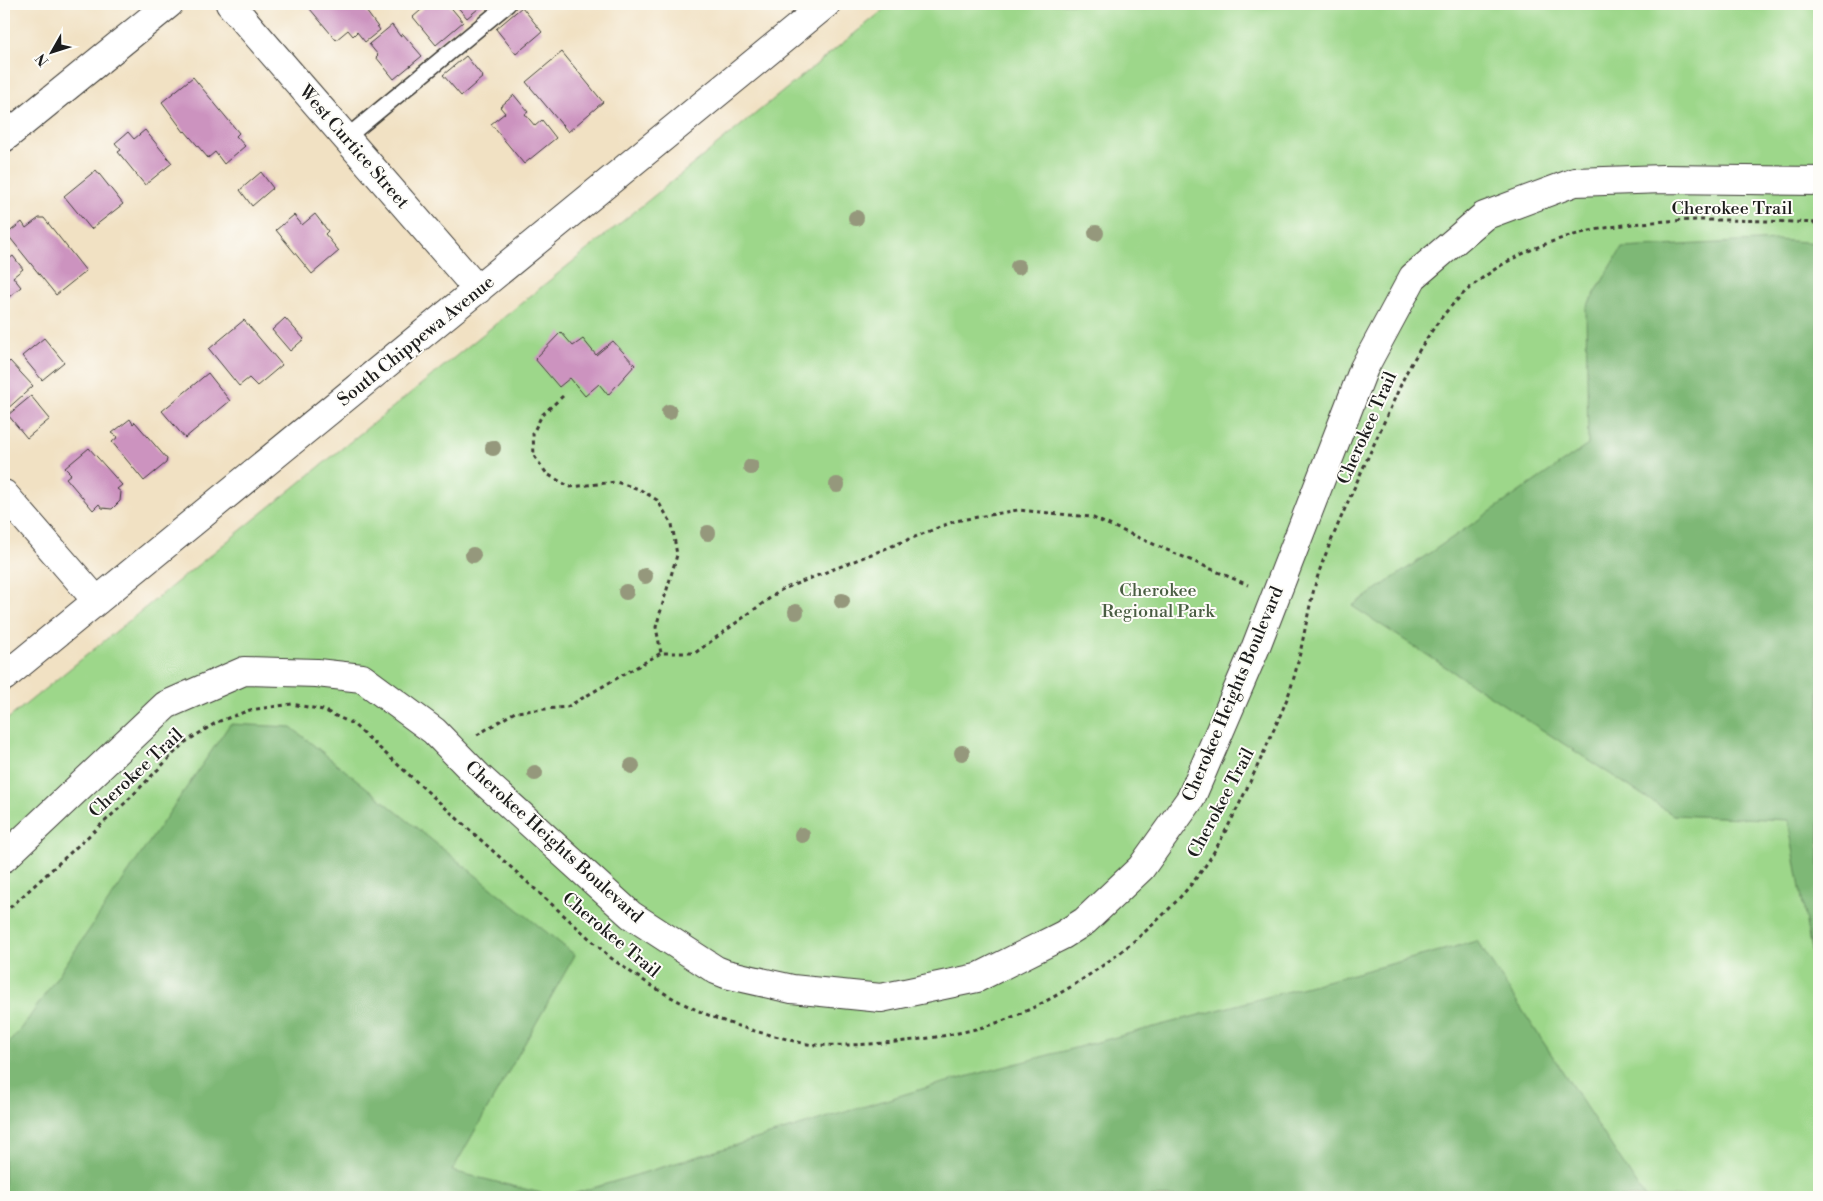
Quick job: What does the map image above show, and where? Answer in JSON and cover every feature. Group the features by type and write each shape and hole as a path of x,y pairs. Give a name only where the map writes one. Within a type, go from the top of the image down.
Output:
{"street":[{"path":"4,138 169,4"},
{"name":"West Curtice Street","path":"230,4 478,290"},
{"name":"South Chippewa Avenue","path":"4,677 826,4"},
{"name":"Cherokee Heights Boulevard","path":"4,858 166,705 244,671 317,673 362,678 434,731 478,776 631,915 716,970 792,989 881,998 977,978 1063,935 1085,921 1141,868 1191,798 1255,649 1364,368 1412,278 1484,216 1574,182 1664,179 1819,181"},
{"path":"4,494 97,601"}],"lane":[{"path":"346,137 508,4"}],"path":[{"name":"Cherokee Trail","path":"4,914 125,803 184,743 217,722 250,710 292,704 323,710 353,724 611,958 651,988 710,1017 759,1033 812,1044 875,1044 932,1038 986,1026 1037,1006 1101,966 1141,934 1178,899 1208,861 1242,800 1286,701 1297,670 1308,611 1323,563 1406,373 1428,336 1461,296 1507,262 1545,244 1632,222 1748,221 1819,223"},
{"path":"563,396 542,415 534,433 534,456 548,474 570,487 616,482 639,489 657,500 672,524 677,555 656,627 661,653"},
{"path":"477,736 515,712 567,707 661,653 695,653 781,590 955,522 1018,510 1091,517 1248,585"}],"green space":[{"name":"Cherokee Regional Park","path":"891,4 1819,4 1819,1197 4,1197 4,722"},
{"path":"1777,240 1819,243 1819,996 1788,820 1673,815 1352,606 1588,445 1586,308 1622,248"},
{"path":"230,724 291,727 575,955 452,1171 557,1197 4,1197 4,1048 22,1028"},
{"path":"1477,941 1645,1197 563,1197 932,1086"}],"building":[{"path":"310,4 361,4 380,30 365,42 357,32 353,36 348,30 336,40 310,9 312,7"},
{"path":"428,4 448,4 463,22 436,45 413,17"},
{"path":"455,4 484,4 467,18"},
{"path":"522,7 542,32 516,54 496,29"},
{"path":"392,25 400,36 403,34 422,56 394,79 376,57 378,55 369,44"},
{"path":"562,52 603,102 568,132 526,82"},
{"path":"466,56 483,77 461,96 443,75"},
{"path":"193,77 239,133 236,136 245,146 224,164 215,152 208,158 184,132 162,102"},
{"path":"514,95 528,112 525,114 535,126 542,120 556,138 524,164 491,124 505,113 500,107"},
{"path":"145,130 172,163 145,185 118,152 121,150 115,143 128,132 134,139"},
{"path":"96,170 123,204 91,229 64,196"},
{"path":"261,172 273,188 252,206 240,190"},
{"path":"315,214 328,231 325,234 339,251 312,274 276,230 294,215 302,225"},
{"path":"39,218 44,218 86,271 56,295 7,234 22,222 26,228"},
{"path":"13,256 23,269 13,277 21,287 4,301 4,263"},
{"path":"285,318 304,339 290,351 272,330"},
{"path":"244,320 282,365 257,386 249,378 239,386 209,349"},
{"path":"561,332 573,346 583,339 596,355 613,341 635,365 608,395 599,384 585,396 570,378 559,387 535,359"},
{"path":"44,338 64,362 42,380 22,356"},
{"path":"10,361 33,386 5,411 4,367"},
{"path":"208,373 230,401 185,438 162,411"},
{"path":"31,396 50,419 27,438 8,415"},
{"path":"130,419 133,424 135,422 167,459 166,463 144,481 112,442 118,437 112,433"},
{"path":"89,448 122,485 117,489 121,492 120,501 112,509 102,508 99,504 93,510 66,478 71,474 65,468"}]}
